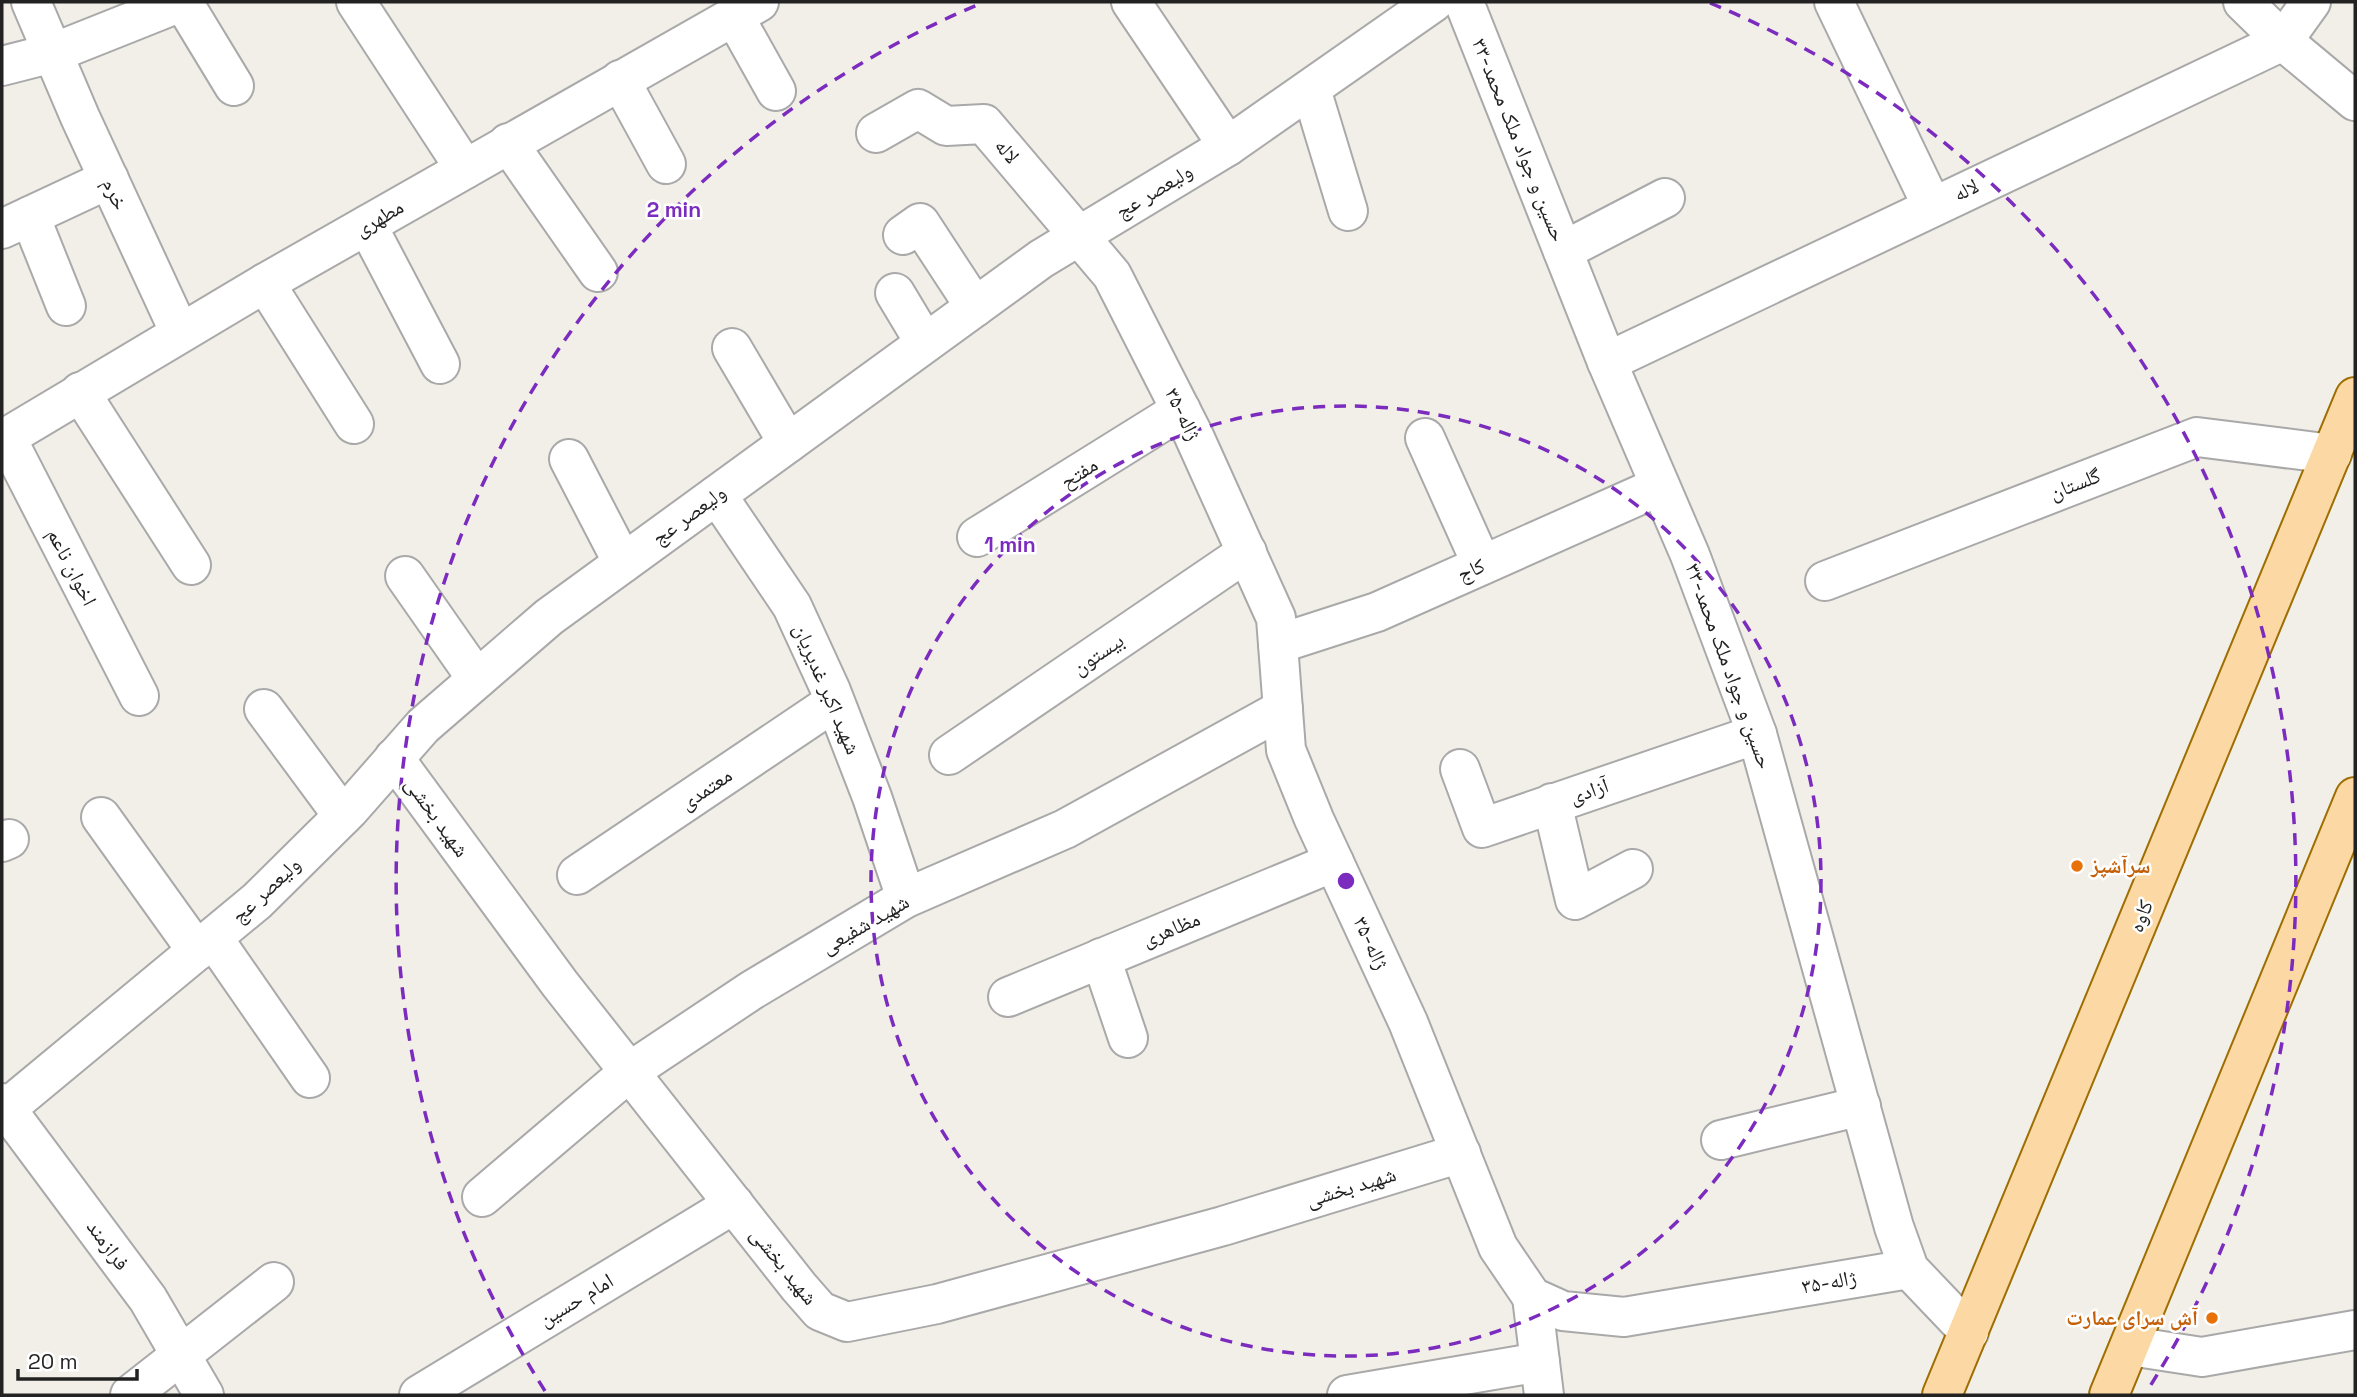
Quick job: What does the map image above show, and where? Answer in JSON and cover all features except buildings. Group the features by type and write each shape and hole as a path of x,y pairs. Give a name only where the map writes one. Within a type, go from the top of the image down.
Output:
{"main road":[{"name":"کاوه","path":"1942,1395 2355,397"},
{"path":"2109,1395 2355,797"}],"street":[{"name":"خرم","path":"31,2 180,333"},
{"path":"356,2 465,169"},
{"path":"1131,2 1228,146"},
{"name":"ولیعصر عج","path":"4,1106 257,901 343,816 423,726 549,617 975,307 1078,237 1228,146 1434,2"},
{"name":"۳۳-حسین و جواد ملک محمد","path":"1464,2 1607,362 1690,555 1756,734 1894,1227 1909,1269 1969,1332"},
{"path":"1834,2 1932,206"},
{"path":"2243,2 2283,41 2355,101"},
{"name":"لاله","path":"1607,362 2283,41 2311,2"},
{"path":"2,66 53,53 173,3 234,86"},
{"path":"747,9 776,91"},
{"name":"مطهری","path":"4,439 265,283 747,9"},
{"path":"620,80 666,164"},
{"path":"1311,89 1348,211"},
{"name":"لاله","path":"876,133 918,110 946,126 985,124 1078,237"},
{"path":"508,143 598,272"},
{"path":"66,306 16,222 109,179"},
{"path":"1563,251 1665,198"},
{"path":"903,235 920,223 975,307"},
{"path":"367,225 440,364"},
{"name":"۳۵-ژاله","path":"1078,237 1112,275 1181,410 1276,618 1286,750 1408,1022 1498,1247 1532,1297 1563,1311 1624,1317 1909,1269"},
{"path":"265,283 354,424"},
{"path":"895,293 925,343"},
{"path":"732,348 788,443"},
{"path":"80,392 191,565"},
{"name":"مفتح","path":"977,537 1181,410"},
{"name":"گلستان","path":"1825,581 2197,437 2332,454"},
{"name":"اخوان ناعم","path":"4,439 139,696"},
{"path":"1426,439 1482,565"},
{"path":"569,459 623,563"},
{"name":"کاج","path":"1278,644 1377,612 1660,486"},
{"name":"شهید اکبر غدیریان","path":"717,495 792,606 872,797 906,898"},
{"name":"بیستون","path":"950,755 1247,552"},
{"path":"405,576 477,679"},
{"name":"معتمدی","path":"577,875 834,702"},
{"path":"264,709 343,816"},
{"name":"شهید شفیعی","path":"482,1197 629,1072 752,990 906,898 1065,829 1283,709"},
{"name":"آزادی","path":"1460,769 1482,828 1756,734"},
{"name":"شهید بخشی","path":"394,758 560,984 734,1204 820,1311 847,1322 937,1304 1223,1226 1461,1153"},
{"path":"1552,803 1575,900 1633,869"},
{"path":"101,817 310,1078"},
{"name":"مظاهری","path":"1008,997 1334,862"},
{"path":"1101,958 1128,1038"},
{"name":"فرازمند","path":"4,1106 148,1299 204,1395"},
{"path":"1721,1140 1861,1106"},
{"name":"امام حسین","path":"419,1395 734,1204"},
{"path":"130,1395 179,1353 274,1282"},
{"path":"1347,1395 1542,1379 1532,1297"},
{"path":"2130,1346 2202,1357 2355,1330"}],"place":[{"name":"سرآشپز","path":"2077,866"},
{"name":"آش سرای عمارت","path":"2212,1318"}]}
